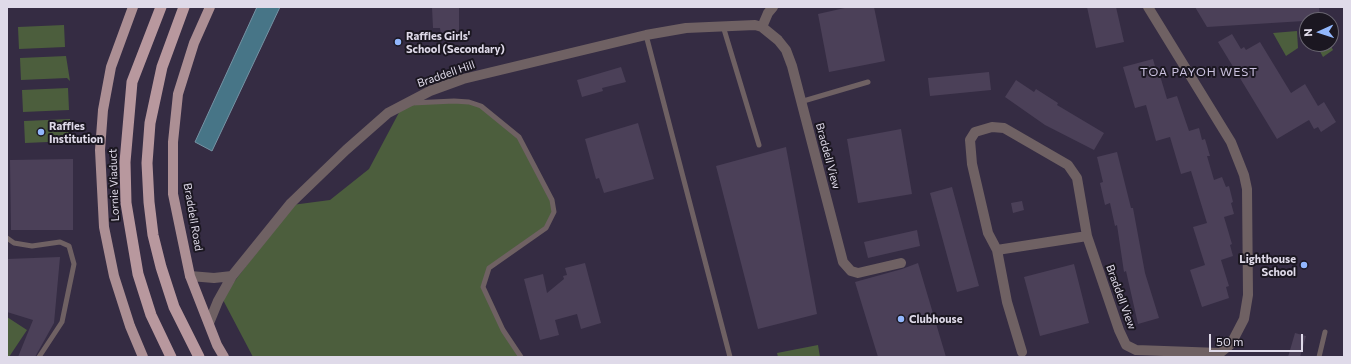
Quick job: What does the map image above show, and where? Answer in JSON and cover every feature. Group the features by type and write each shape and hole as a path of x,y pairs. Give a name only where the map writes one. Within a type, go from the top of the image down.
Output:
{"highway":[{"path":"184,7 162,67 150,123 147,163 149,202 153,235 161,267 174,307 199,357"},
{"name":"Lornie Viaduct","path":"160,9 132,82 124,162 126,204 138,274 151,315 171,357"}],"main road":[{"path":"133,7 112,67 104,110 100,150 104,227 113,269 130,326 143,357"},
{"name":"Braddell Road","path":"210,7 194,42 178,94 173,142 173,194 190,276 224,357"}],"street":[{"path":"762,27 768,13 773,7"},
{"name":"Braddell View","path":"1022,352 1007,302 997,250 988,233 972,164 970,140 975,132 992,127 1004,128 1068,165 1077,178 1087,236 1119,330 1126,345 1131,349 1220,353 1231,344 1244,319 1248,295 1248,189 1244,175 1231,142 1148,7"},
{"name":"Braddell Hill","path":"209,323 218,301 232,276 291,203 357,139 388,113 403,104 430,91 463,79 646,35 686,28 722,25 748,25 762,27"},
{"name":"Braddell View","path":"762,27 778,40 786,50 842,262 851,271 858,273 901,263"},
{"path":"997,250 1087,236"},
{"path":"190,276 214,278 232,276"}],"lane":[{"path":"722,25 759,145"},
{"path":"646,35 730,357"},
{"path":"800,102 868,82"},
{"path":"403,104 454,101 469,102 481,106 520,137 552,200 554,212 546,228 489,268 483,287 502,330 521,357"},
{"path":"7,238 14,244 32,246 60,242 69,246 74,264 62,322 39,357"},
{"path":"1319,357 1325,332"}],"green space":[{"path":"64,25 65,47 19,49 18,27"},
{"path":"1297,31 1298,48 1286,56 1273,33"},
{"path":"1320,52 1330,52 1323,57"},
{"path":"66,56 70,81 67,78 21,80 20,58"},
{"path":"68,88 69,110 23,112 22,90"},
{"path":"454,101 481,106 519,137 552,200 554,212 546,228 489,268 483,287 503,330 521,357 253,357 222,298 292,205 330,200 369,169 403,105"},
{"path":"70,119 71,141 25,143 24,121"},
{"path":"7,317 27,330 9,357 7,357"},
{"path":"818,345 820,357 778,357 777,353"}],"water":[{"path":"257,7 280,7 212,151 195,142"}],"building":[{"path":"432,7 459,7 459,33 441,35 440,28 433,28"},
{"path":"849,7 874,7 885,61 829,72 818,14"},
{"path":"1087,7 1116,7 1124,42 1096,48"},
{"path":"1195,7 1319,7 1319,12 1299,12 1299,21 1207,27"},
{"path":"1232,34 1241,49 1244,47 1246,50 1260,42 1291,93 1305,84 1318,106 1324,102 1336,122 1321,132 1318,127 1314,129 1309,120 1277,139 1218,42"},
{"path":"1153,59 1156,70 1158,69 1167,99 1177,96 1189,131 1199,128 1202,140 1205,139 1210,156 1207,156 1214,180 1222,177 1226,187 1229,186 1233,202 1231,203 1234,214 1224,217 1232,244 1230,245 1233,256 1221,260 1229,286 1226,287 1229,298 1202,307 1190,270 1205,265 1193,227 1207,223 1191,171 1181,174 1170,137 1156,141 1146,105 1135,108 1123,67"},
{"path":"621,67 626,82 602,88 603,91 582,97 577,80"},
{"path":"989,72 991,90 930,96 928,78"},
{"path":"1016,80 1034,92 1036,89 1058,103 1057,105 1104,133 1094,150 1045,125 1005,97"},
{"path":"638,123 654,179 604,193 599,178 596,179 585,139"},
{"path":"901,129 912,194 858,203 847,139"},
{"path":"786,147 817,314 758,329 716,166"},
{"path":"1117,152 1131,208 1133,208 1145,273 1159,318 1138,324 1126,271 1124,272 1117,225 1115,226 1110,203 1105,205 1100,183 1103,182 1097,157"},
{"path":"73,159 73,230 11,230 10,160"},
{"path":"952,187 979,286 957,292 930,193"},
{"path":"1022,201 1024,210 1013,213 1011,203"},
{"path":"917,230 920,246 868,258 864,242"},
{"path":"60,257 54,323 35,357 18,357 33,320 7,312 7,259"},
{"path":"585,263 601,323 581,329 577,314 555,320 559,335 540,340 524,279 543,274 547,293 564,279 563,276 567,275 565,268"},
{"name":"Clubhouse","path":"918,263 946,357 878,357 855,282"},
{"path":"1074,264 1089,323 1040,336 1024,277"},
{"path":"1295,333 1306,336 1300,357 1288,357"}],"place":[{"name":"Raffles Girls' School (Secondary)","path":"398,42"},
{"name":"Raffles Institution","path":"41,132"},
{"name":"Lighthouse School","path":"1304,265"},
{"name":"Clubhouse","path":"901,319"}],"district":[{"name":"TOA PAYOH WEST","path":"1199,72"}]}
